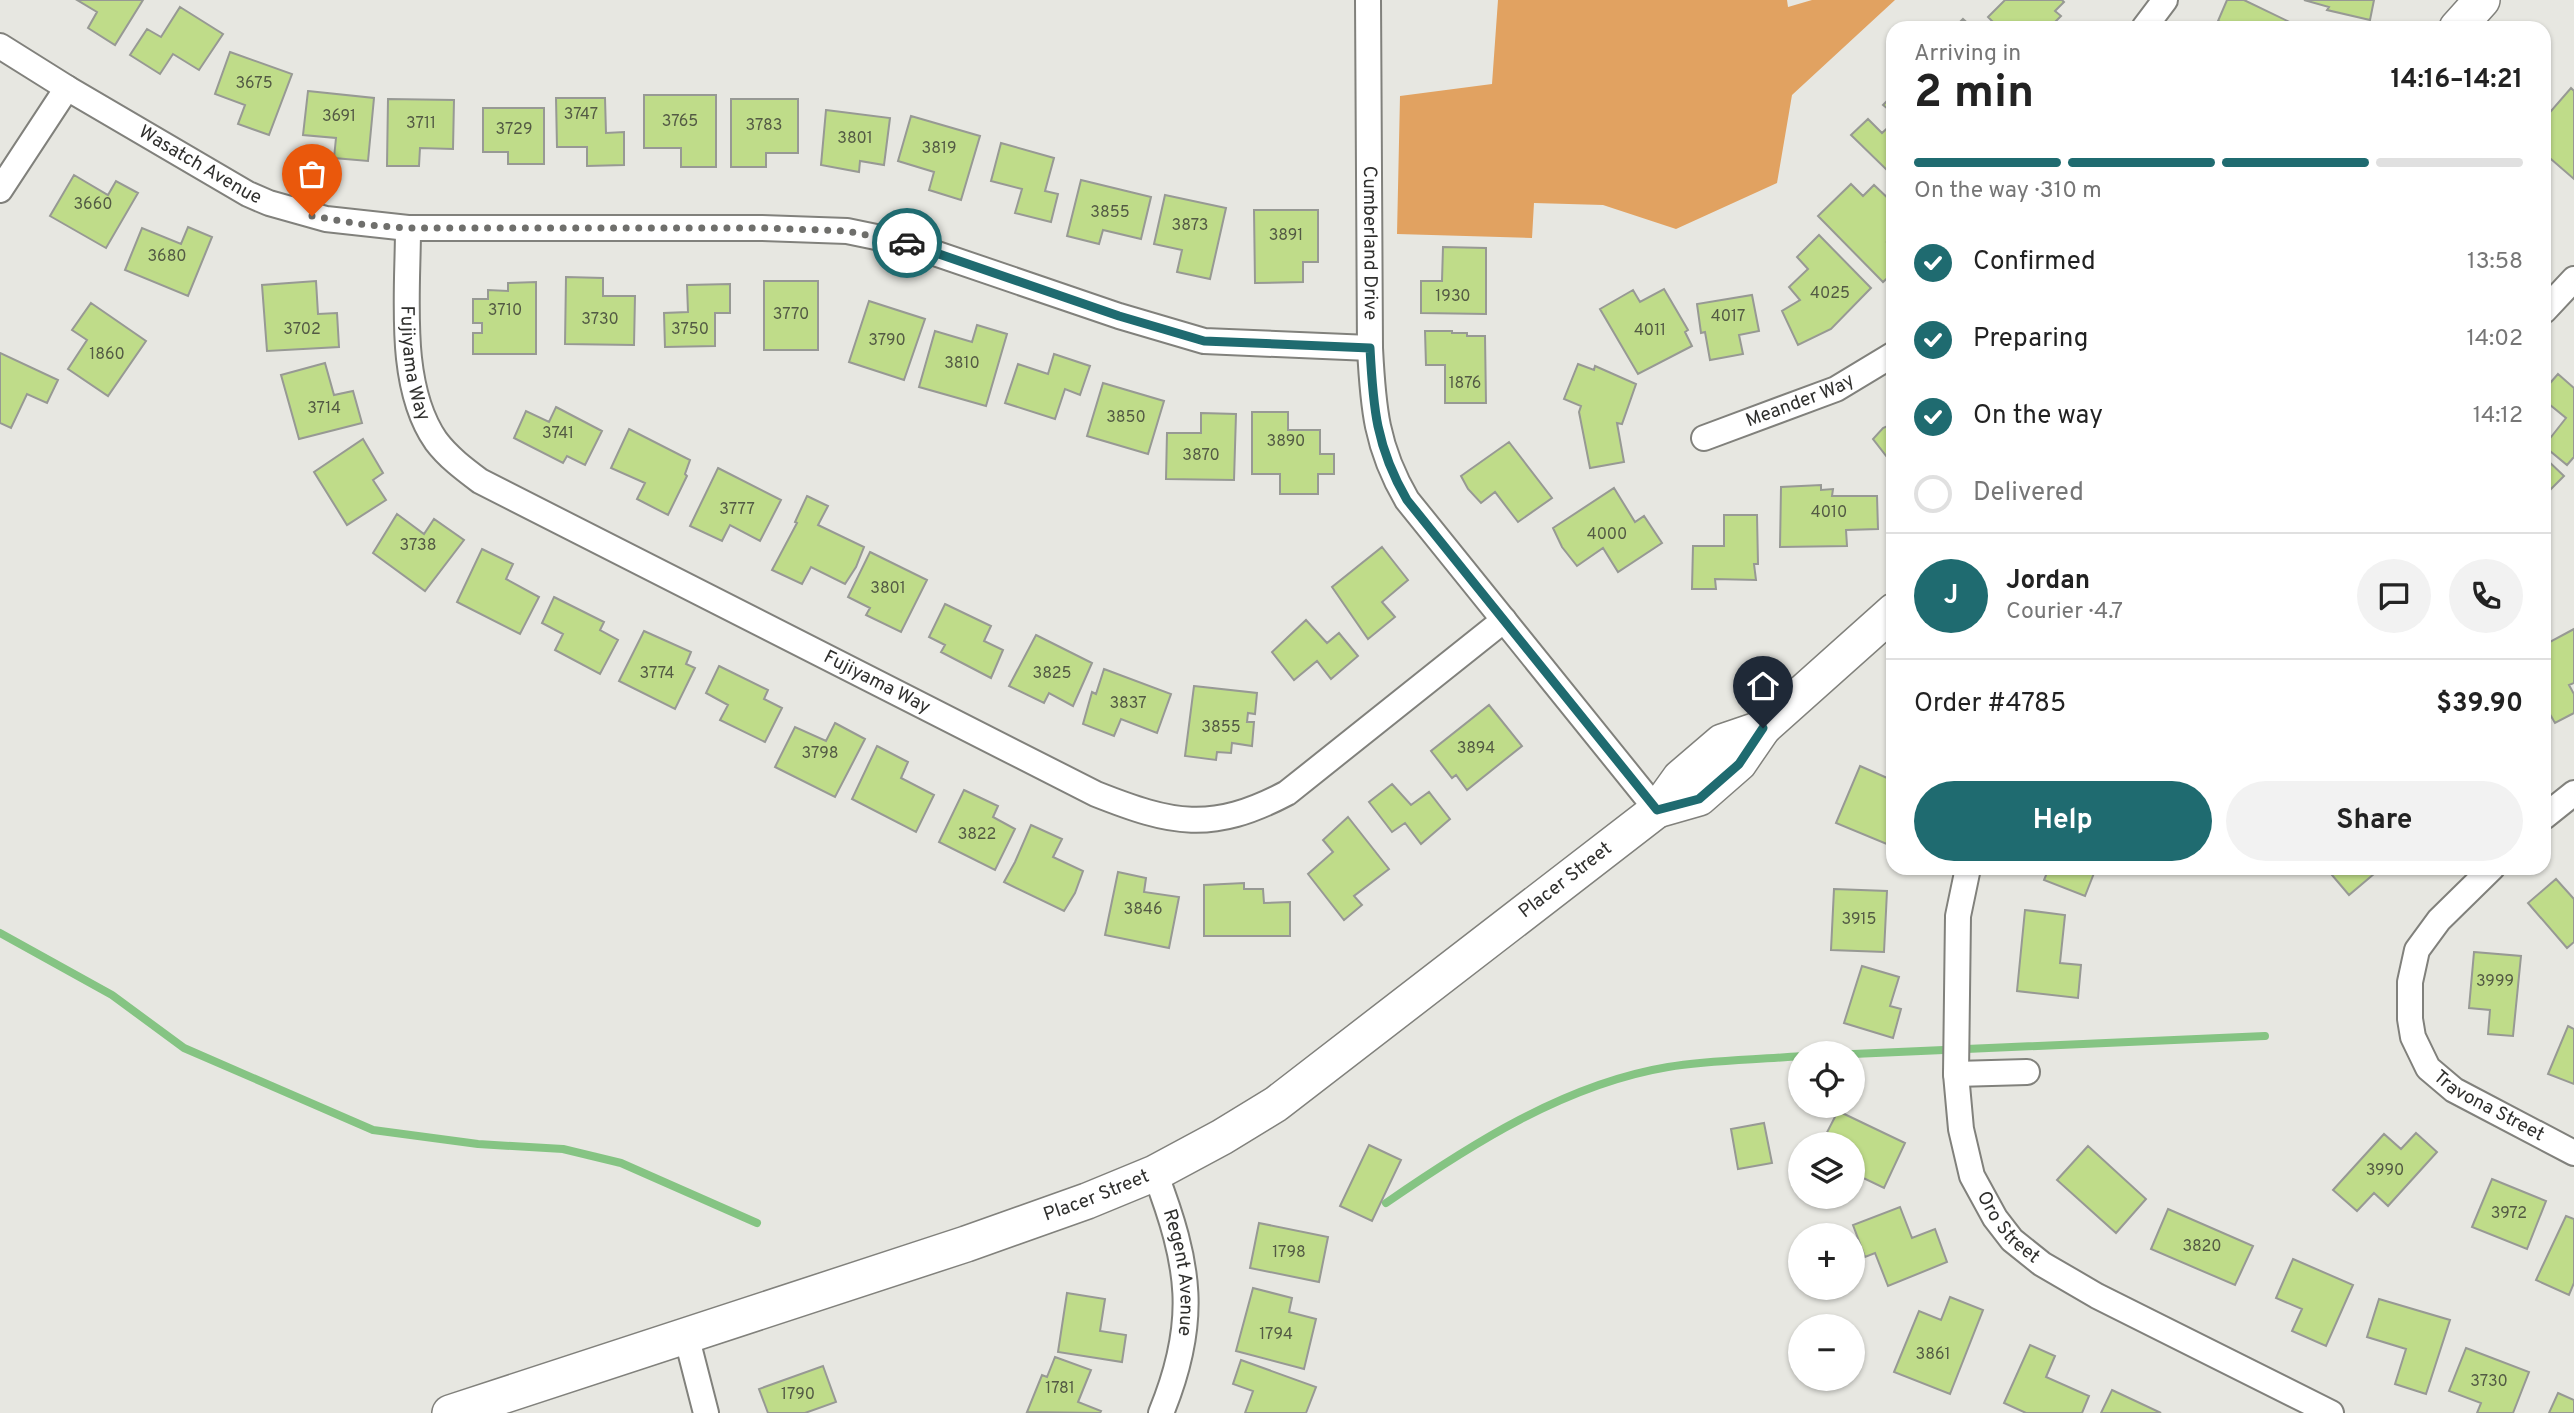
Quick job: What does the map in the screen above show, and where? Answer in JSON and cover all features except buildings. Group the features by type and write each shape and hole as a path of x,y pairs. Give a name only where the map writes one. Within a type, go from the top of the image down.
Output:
{"main road":[{"path":"2463,21 2482,0"},
{"path":"1657,810 1699,799 1739,764 1763,728 1886,618"},
{"name":"Placer Street","path":"450,1413 966,1244 1155,1173 1223,1137 1276,1104 1657,810"}],"street":[{"name":"Cumberland Drive","path":"1368,0 1370,348 1377,430 1385,457 1407,500 1657,810"},
{"path":"2149,21 2165,0"},
{"name":"Wasatch Avenue","path":"0,46 248,194 269,203 326,219 408,228 762,228 847,231 905,243 1119,316 1204,341 1370,348"},
{"path":"0,191 67,88"},
{"name":"Fujiyama Way","path":"408,228 411,380 424,421 437,442 459,466 480,481 1084,788 1146,813 1167,818 1204,820 1247,810 1287,793 1504,620"},
{"path":"2551,304 2574,279"},
{"name":"Meander Way","path":"1704,438 1836,389 1886,359"},
{"path":"2551,811 2574,793"},
{"name":"Oro Street","path":"1967,875 1958,916 1956,1074 1961,1129 1972,1175 1995,1218 2012,1240 2042,1264 2097,1296 2331,1413"},
{"name":"Travona Street","path":"2485,875 2439,920 2417,950 2410,982 2413,1037 2428,1068 2446,1085 2574,1153"},
{"path":"1956,1074 2027,1072"},
{"name":"Regent Avenue","path":"1155,1173 1173,1219 1187,1308 1176,1376 1161,1413"},
{"path":"686,1335 706,1413"}],"shaded area":[{"path":"1498,0 1787,0 1788,7 1812,0 1895,0 1792,95 1777,183 1676,229 1603,205 1534,203 1532,238 1397,234 1400,96 1492,84"}],"waterway":[{"path":"0,933 112,995 184,1048 373,1130 478,1144 563,1149 621,1163 757,1223"},
{"path":"1865,1053 2265,1036"},
{"path":"1386,1203 1485,1139 1556,1102 1592,1087 1668,1067 1788,1057"}],"way so far":[{"path":"312,216 366,225 408,228 762,228 847,231 907,243"}],"route":[{"path":"907,243 1119,316 1204,341 1370,348 1377,430 1385,457 1407,500 1657,810 1699,799 1739,764 1763,728"}]}
